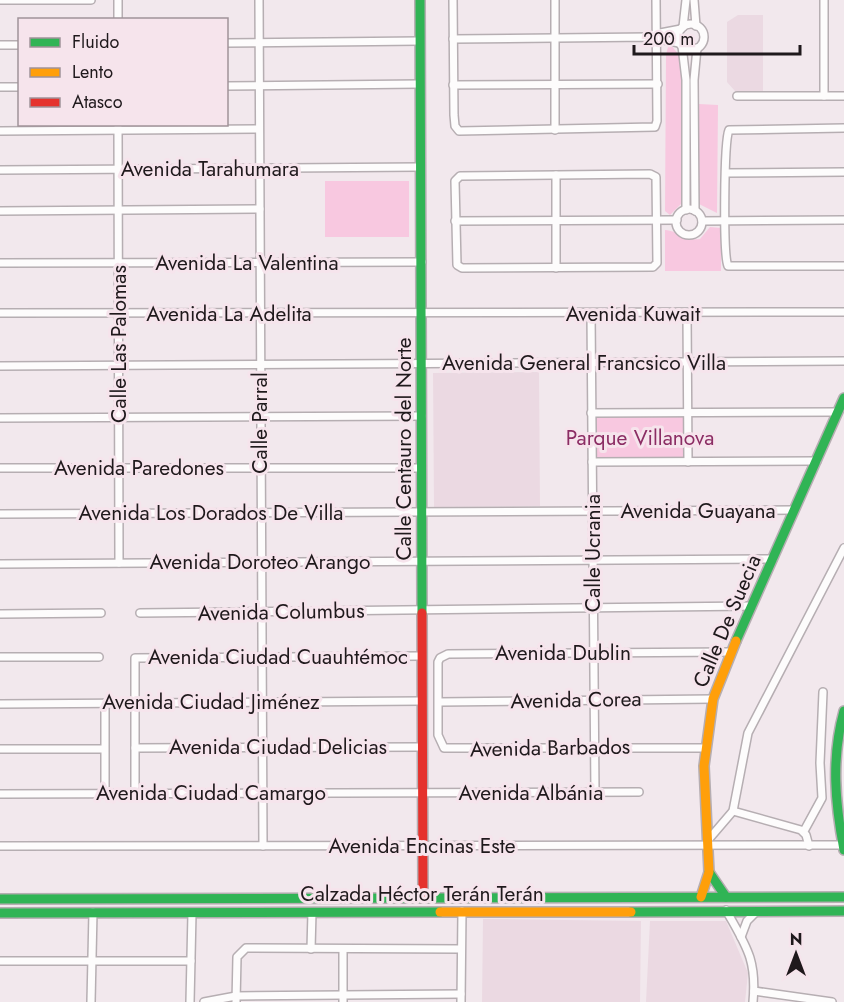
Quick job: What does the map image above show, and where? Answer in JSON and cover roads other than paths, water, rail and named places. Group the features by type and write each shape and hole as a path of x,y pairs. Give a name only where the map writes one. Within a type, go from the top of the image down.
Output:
{"main road":[{"name":"Calle Centauro del Norte","path":"420,0 423,898"},
{"name":"Calle De Suecia","path":"701,897 709,872 705,748 713,699 731,652 844,398"},
{"path":"844,711 837,737 834,780 844,847"},
{"path":"709,872 726,897"},
{"path":"462,911 473,903 528,902 540,897"},
{"name":"Calzada Héctor Terán Terán","path":"0,899 844,897"},
{"path":"353,912 404,908 417,904 423,898"},
{"path":"93,912 99,905 138,899"},
{"name":"Calzada Héctor Terán Terán","path":"0,913 844,911"}],"street":[{"path":"0,0 91,0"},
{"path":"118,0 118,18"},
{"name":"Calle Parral","path":"259,0 263,846"},
{"path":"453,0 453,85 456,126 457,130 463,131 655,127 658,84 654,37 656,0"},
{"path":"555,0 555,130"},
{"path":"686,0 681,44 685,61 695,211 702,221"},
{"path":"455,222 677,220 686,210 690,122 697,48 704,37 696,26 694,0"},
{"path":"824,0 824,96"},
{"path":"654,37 696,26"},
{"path":"453,39 654,37 681,44 688,49 697,48"},
{"path":"228,43 420,41"},
{"path":"0,45 18,45"},
{"path":"228,86 420,84"},
{"path":"453,85 658,84"},
{"path":"0,87 18,87"},
{"path":"737,96 844,96"},
{"path":"0,131 118,127 259,129"},
{"name":"Calle Las Palomas","path":"118,127 119,563"},
{"path":"844,128 736,129 727,133 726,173 726,263 732,267 844,266"},
{"name":"Avenida Tarahumara","path":"0,170 420,167"},
{"path":"726,173 844,172"},
{"path":"650,174 656,177 657,263 653,267 459,268 455,260 455,181 460,176 555,175 650,174"},
{"path":"555,175 556,268"},
{"path":"0,211 260,209"},
{"path":"686,210 695,211"},
{"path":"677,220 679,230 687,235 697,233 702,221"},
{"path":"702,221 844,220"},
{"name":"Avenida La Valentina","path":"0,263 422,262"},
{"name":"Avenida Kuwait","path":"422,314 844,312"},
{"name":"Calle Ucrania","path":"591,313 595,794"},
{"name":"Avenida La Adelita","path":"0,314 422,314"},
{"path":"687,314 688,462"},
{"name":"Avenida General Francsico Villa","path":"0,366 844,361"},
{"path":"591,413 838,412"},
{"path":"0,418 422,416"},
{"path":"592,462 817,461"},
{"name":"Avenida Paredones","path":"0,468 422,468"},
{"name":"Avenida Guayana","path":"422,512 794,510"},
{"name":"Avenida Los Dorados De Villa","path":"0,514 422,512"},
{"path":"709,842 733,811 748,733 844,548"},
{"name":"Avenida Doroteo Arango","path":"0,564 773,559"},
{"name":"Avenida Columbus","path":"140,613 752,606"},
{"path":"0,614 101,613"},
{"name":"Avenida Dublin","path":"439,702 438,662 443,655 731,652"},
{"name":"Avenida Ciudad Cuauhtémoc","path":"135,703 135,658 421,656"},
{"path":"0,657 99,657"},
{"path":"809,846 804,831 822,798 823,692"},
{"name":"Avenida Corea","path":"439,702 713,699"},
{"name":"Avenida Ciudad Jiménez","path":"0,704 422,700"},
{"name":"Avenida Barbados","path":"439,702 438,735 444,748 705,748"},
{"path":"105,703 105,793"},
{"path":"135,703 135,793"},
{"name":"Avenida Ciudad Delicias","path":"135,748 422,747"},
{"path":"0,749 105,749"},
{"name":"Avenida Ciudad Camargo","path":"0,794 422,792"},
{"name":"Avenida Albánia","path":"422,792 595,794 639,792"},
{"path":"733,811 804,831"},
{"name":"Avenida Encinas Este","path":"0,846 423,846 709,842 844,847"},
{"path":"726,910 752,959 753,1002"},
{"path":"204,1002 236,999 461,998 462,911"},
{"path":"741,937 747,921 757,911"},
{"path":"92,1002 93,912"},
{"path":"311,949 312,912"},
{"path":"190,1002 192,913"},
{"path":"236,999 237,957 246,948 461,949"},
{"path":"343,950 343,998"},
{"path":"0,961 191,961"},
{"path":"754,991 832,1002"}],"park label":[{"name":"Parque Villanova","path":"640,438"}]}
